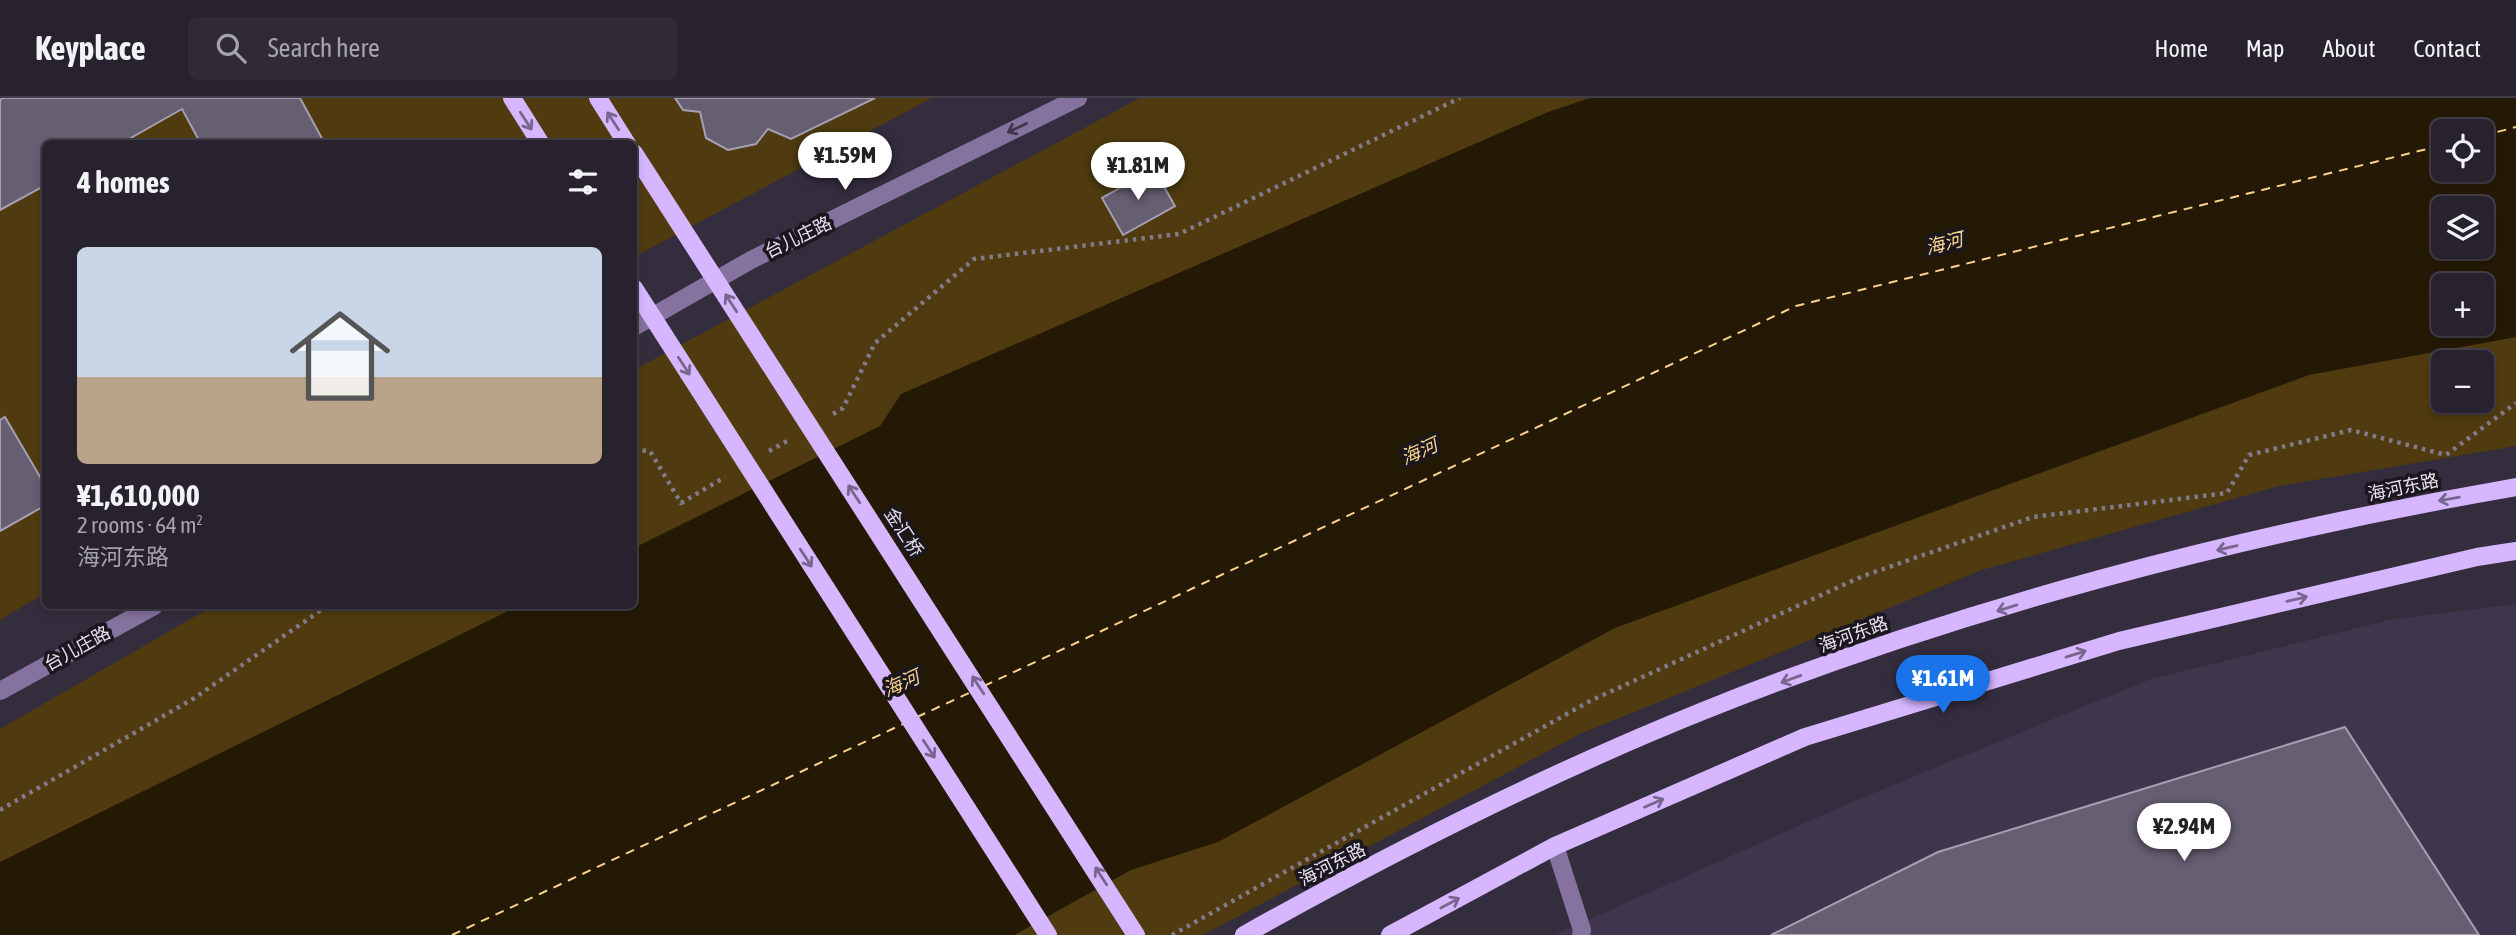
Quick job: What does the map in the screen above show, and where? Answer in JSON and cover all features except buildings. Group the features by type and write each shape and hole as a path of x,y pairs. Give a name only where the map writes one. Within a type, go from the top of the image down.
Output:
{"main road":[{"path":"512,98 538,140"},
{"path":"598,98 624,140"},
{"name":"金汇桥","path":"637,158 1136,935"},
{"path":"637,293 1048,935"},
{"name":"海河东路","path":"1244,935 1532,786 1703,710 1898,640 2139,568 2413,505 2516,487"},
{"path":"1390,935 1555,846 1805,737 2119,641 2477,557 2516,551"}],"street":[{"name":"台儿庄路","path":"637,325 751,260 1078,98"},
{"name":"台儿庄路","path":"0,691 149,609"},
{"path":"1555,846 1582,930 1581,935"}],"path":[{"path":"843,408 876,343 974,259 1179,234 1460,98"},
{"path":"1172,935 1591,701 1863,576 2033,517 2227,493 2249,455 2351,430 2446,455 2516,403"},
{"path":"637,450 650,451 681,503"},
{"path":"0,810 193,699 323,609"}],"shaded area":[{"path":"0,98 932,98 637,255 637,140 42,140 42,595 0,620"},
{"path":"1140,98 2516,98 2516,446 2279,486 1982,570 1580,734 1203,935 0,935 0,729 208,609 637,609 637,368"},
{"path":"2516,604 2516,935 1554,935 1852,802 2148,680 2389,620"}],"water":[{"name":"海河","path":"1590,98 2516,98 2516,337 2445,350 2431,350 2431,353 2309,375 1615,628 1218,842 1131,870 1014,935 0,935 0,862 512,609 637,609 637,547 880,426 901,394 1548,112"}],"ferry route":[{"path":"2494,133 2516,127"},
{"path":"984,686 1796,306 2431,148"},
{"path":"917,717 969,693"},
{"path":"452,935 903,724"}]}
